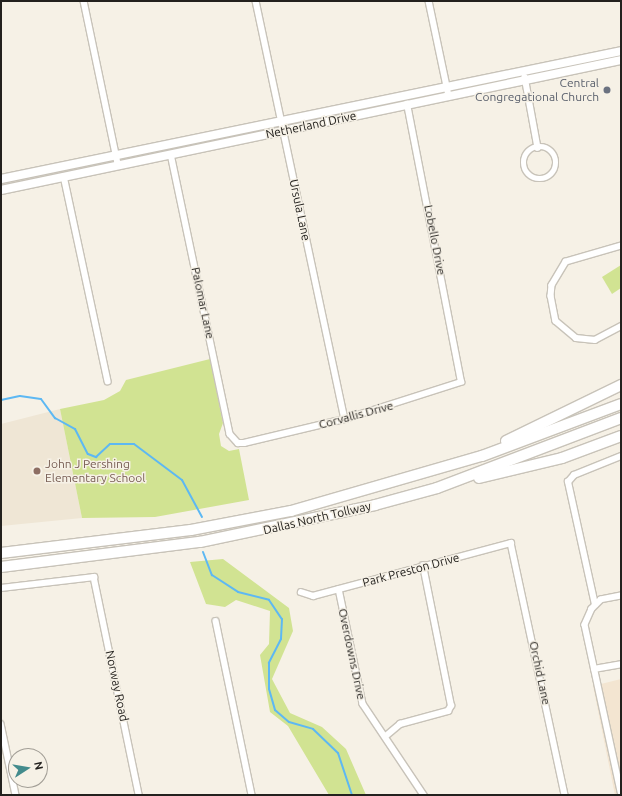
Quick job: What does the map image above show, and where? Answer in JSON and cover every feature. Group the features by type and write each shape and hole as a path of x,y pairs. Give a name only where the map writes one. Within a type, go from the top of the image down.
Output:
{"highway":[{"path":"482,456 621,385"},
{"name":"Dallas North Tollway","path":"1,554 149,536 277,514 387,486 482,456 621,404"},
{"name":"Dallas North Tollway","path":"1,567 207,541 299,523 437,488 621,418"},
{"path":"437,488 536,465 621,436"}],"street":[{"path":"84,1 118,164"},
{"name":"Ursula Lane","path":"256,1 345,419"},
{"path":"429,1 449,96"},
{"name":"Netherland Drive","path":"1,179 621,50"},
{"name":"Netherland Drive","path":"1,190 118,164 621,60"},
{"path":"570,61 572,70"},
{"path":"524,71 538,148"},
{"path":"364,104 365,113"},
{"name":"Lobello Drive","path":"408,104 462,376"},
{"path":"198,138 200,148"},
{"path":"538,148 550,151 555,159 555,169 547,178 537,179 524,168 526,158 538,148"},
{"name":"Palomar Lane","path":"171,154 230,434 238,444 244,443"},
{"path":"64,176 108,381"},
{"path":"621,246 566,262 552,285 551,296 556,321 576,338 595,340 621,326"},
{"name":"Corvallis Drive","path":"244,443 345,419 458,384 462,376"},
{"path":"621,456 574,475 568,482 595,605 585,625 621,792"},
{"name":"Park Preston Drive","path":"302,592 313,596 511,543 514,552"},
{"name":"Orchid Lane","path":"514,552 565,795"},
{"path":"387,735 400,724 448,711 451,706 423,566"},
{"name":"Norway Road","path":"1,588 94,578 140,795"},
{"name":"Overdowns Drive","path":"338,589 363,704 387,735 424,795"},
{"path":"595,605 621,596"},
{"path":"216,622 252,795"},
{"path":"594,670 621,664"},
{"path":"1,724 16,795"}],"shaded area":[{"name":"John J Pershing Elementary School","path":"60,409 82,518 1,526 1,424"},
{"path":"621,679 621,795 615,795 593,686"}],"green space":[{"path":"621,265 621,288 612,294 602,277"},
{"path":"210,359 223,423 219,434 221,446 229,451 239,449 249,500 155,517 82,518 60,409 104,400 120,391 126,380"},
{"path":"223,559 289,608 293,631 272,679 290,713 322,727 346,749 366,795 329,795 288,726 270,712 260,655 269,644 270,611 236,600 225,607 206,604 190,562"}],"waterway":[{"path":"1,400 20,396 41,399 55,418 75,429 88,454 96,457 110,444 134,444 182,480 202,517"},
{"path":"203,552 212,575 238,592 269,600 282,619 281,639 269,663 269,689 275,710 289,722 313,729 338,753 352,795"}],"place":[{"name":"Central Congregational Church","path":"607,90"},
{"name":"John J Pershing Elementary School","path":"37,471"}]}
